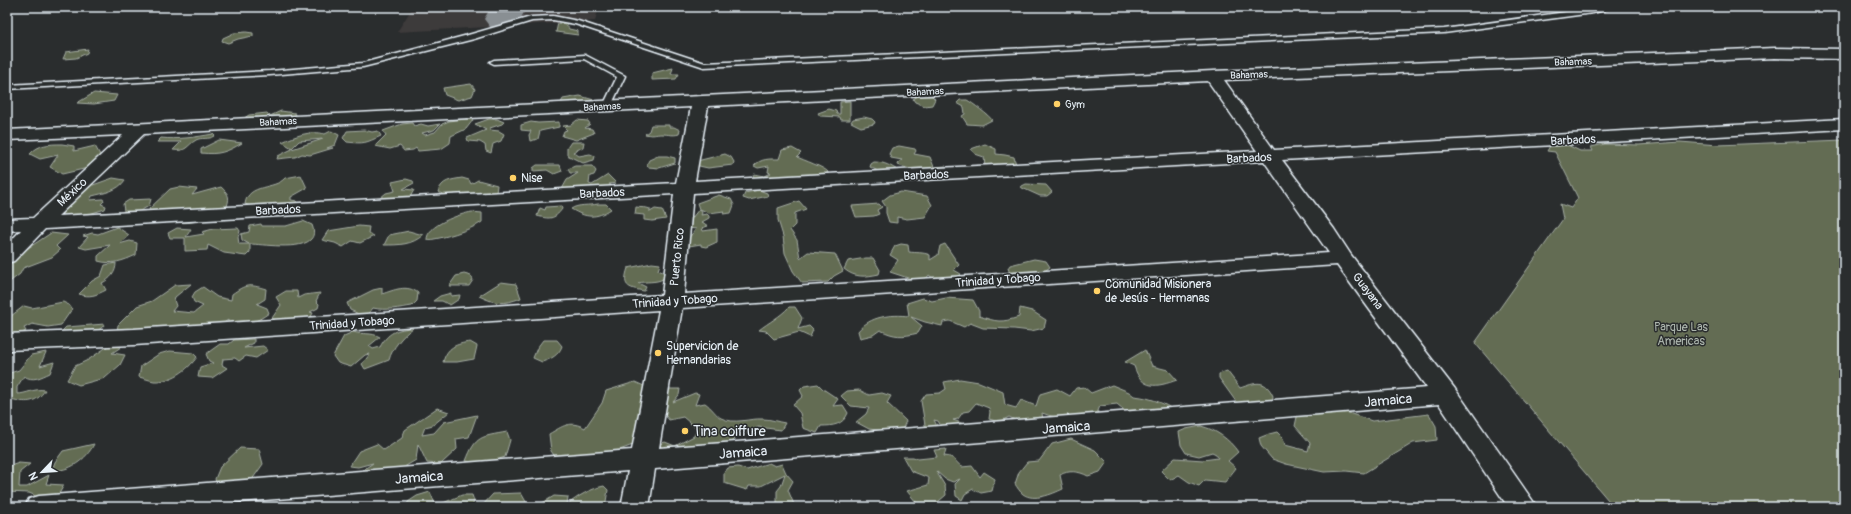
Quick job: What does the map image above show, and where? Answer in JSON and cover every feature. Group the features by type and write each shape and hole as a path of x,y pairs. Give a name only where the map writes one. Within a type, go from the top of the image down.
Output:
{"street":[{"name":"Bahamas","path":"7,135 1213,76 1775,53 1844,54"},
{"name":"Guayana","path":"1213,76 1270,157 1327,233 1343,258 1446,395 1523,507"},
{"name":"Puerto Rico","path":"635,507 672,302 684,188 700,102"},
{"name":"Barbados","path":"7,225 1270,157 1844,124"},
{"name":"México","path":"7,257 39,223 140,128"},
{"name":"Trinidad y Tobago","path":"7,342 142,336 1343,258"},
{"name":"Jamaica","path":"39,507 1306,408 1446,395"}],"lane":[{"path":"7,87 270,73 363,65 471,37 531,19 553,18 576,22 704,65 1444,31 1593,11 1612,7"},
{"path":"494,62 585,57 621,76 607,106"}],"shaded area":[{"path":"413,7 599,7 595,21 397,32"}],"green space":[{"path":"558,23 566,24 569,29 578,31 578,35 556,32"},
{"path":"234,33 253,33 253,36 228,43 222,41 223,38"},
{"path":"88,49 87,53 76,58 63,59 66,52"},
{"path":"673,68 671,74 679,74 676,79 652,80 652,73"},
{"path":"471,84 475,89 472,96 458,100 445,95 443,88"},
{"path":"94,93 117,95 114,101 94,104 77,103"},
{"path":"920,95 932,96 935,99 932,105 925,106 915,102 913,99"},
{"path":"580,96 601,102 559,106 563,99"},
{"path":"960,100 969,101 992,120 982,125 967,124 962,116 965,114 964,107 957,103"},
{"path":"850,101 850,120 841,120 840,117 820,116 818,113 829,109 836,111 837,114 840,114 840,102"},
{"path":"281,111 295,113 298,119 237,130 231,126 249,115 267,113 270,116"},
{"path":"864,117 872,119 875,122 874,124 861,127 851,122 853,119"},
{"path":"466,119 473,120 466,129 451,136 450,143 441,149 418,151 416,148 413,150 404,151 400,146 390,149 375,146 386,135 383,131 402,124 412,123 414,126 421,124 428,126 440,124 434,130 422,133 425,135 435,132 442,124 449,121"},
{"path":"489,119 497,119 504,122 490,128 490,130 499,131 504,134 501,141 493,144 491,153 486,151 485,145 480,142 468,141 467,138 486,130 475,124"},
{"path":"577,120 588,121 590,124 585,128 592,129 594,133 576,140 562,136 564,131 567,130 563,126 571,125"},
{"path":"531,122 559,122 559,127 540,131 538,139 530,141 529,135 531,131 521,130 521,125"},
{"path":"651,125 669,125 669,127 674,127 680,130 679,134 675,135 645,134 649,131"},
{"path":"364,130 372,132 378,131 381,136 368,142 361,143 347,142 343,138 347,131"},
{"path":"331,131 339,135 335,145 327,148 333,148 310,155 302,154 295,157 277,159 278,156 292,149 323,139 299,141 292,148 282,142 303,134 325,134"},
{"path":"213,134 215,136 198,139 181,150 173,150 181,142 157,142 161,138 194,137"},
{"path":"219,140 242,143 223,152 213,154 201,153 201,149"},
{"name":"Parque Las Americas","path":"1844,140 1844,507 1614,507 1475,343 1563,219 1560,204 1571,208 1578,198 1555,152 1547,151 1550,146 1559,141 1580,151 1593,151 1591,147 1605,144 1639,145 1680,142 1718,145"},
{"path":"571,142 584,142 583,147 573,152 579,156 590,154 595,156 594,160 583,163 567,155 567,148"},
{"path":"62,144 74,146 74,151 95,146 100,155 88,168 62,174 50,167 58,155 40,159 30,154 41,146"},
{"path":"985,144 996,149 996,154 1014,157 1016,165 985,167 984,157 975,154 971,149"},
{"path":"899,146 915,149 916,151 914,154 930,157 934,167 946,166 949,172 916,170 898,165 902,160 891,158 889,154 892,148"},
{"path":"792,148 801,153 797,157 826,170 828,172 826,178 755,180 753,176 754,174 765,176 771,173 768,172 769,166 758,168 754,166 757,163 766,160 779,159 782,150"},
{"path":"725,154 731,157 734,162 733,165 708,168 699,166 697,161"},
{"path":"658,156 675,158 675,163 659,168 648,167 647,164 649,160"},
{"path":"874,162 887,165 899,171 878,171 870,167"},
{"path":"537,165 560,165 562,171 554,174 547,170 533,171 533,168"},
{"path":"575,166 592,166 596,171 594,175 590,176 589,184 592,185 608,175 616,183 609,184 618,189 620,194 607,198 591,198 562,189 567,180 578,173 570,173 568,169"},
{"path":"301,175 307,188 291,197 291,200 297,201 296,205 240,210 251,206 245,204 247,197 256,190 281,182 285,178"},
{"path":"113,178 125,180 115,189 106,193 92,196 90,200 103,199 104,201 101,204 106,206 105,209 89,214 119,212 114,216 54,222 66,202 89,183 93,185"},
{"path":"462,178 469,180 471,184 478,180 497,185 496,193 470,198 463,194 445,195 438,192 444,183"},
{"path":"406,179 413,181 414,183 403,189 414,190 410,197 391,202 380,198 386,193 395,191 392,182"},
{"path":"1026,184 1046,185 1052,192 1047,196 1040,196 1020,187"},
{"path":"179,187 197,189 192,195 221,187 226,192 228,197 226,209 198,221 184,223 159,218 153,214 149,209 170,189"},
{"path":"759,190 767,193 768,196 749,200 743,198 745,193"},
{"path":"901,192 927,196 932,205 925,217 907,219 897,217 897,223 889,222 886,207 882,201 890,195"},
{"path":"719,195 731,199 734,205 731,213 723,214 724,211 709,213 700,209 702,213 701,215 707,214 709,216 709,218 702,222 708,226 702,228 703,231 717,229 717,242 706,247 701,246 701,244 689,246 688,239 696,229 689,228 692,218 699,209 697,203"},
{"path":"151,199 149,206 138,212 124,211 123,204 129,200"},
{"path":"799,201 806,209 795,213 795,225 790,230 797,240 800,258 808,252 835,254 843,271 834,276 828,282 802,283 793,271 785,253 783,236 778,220 778,208"},
{"path":"606,204 611,209 596,216 586,216 571,209 574,207"},
{"path":"879,204 882,207 877,210 879,214 874,216 856,217 852,206"},
{"path":"561,206 562,209 554,217 548,218 537,216 540,208 545,210 546,207"},
{"path":"636,207 648,208 650,209 650,212 655,209 662,210 666,219 652,221 644,220 644,215 635,214"},
{"path":"472,212 482,213 482,222 456,234 427,240 428,235 438,225 452,218"},
{"path":"303,221 312,225 313,234 309,241 291,246 250,244 250,252 246,256 224,253 208,245 207,250 185,251 185,238 170,238 168,233 177,228 191,229 186,237 204,234 202,232 213,229 238,228 240,231 238,237 239,244 249,244 242,240 241,234 249,232 250,226 261,224 262,226 286,226"},
{"path":"359,226 369,227 368,233 374,236 360,243 352,241 343,247 335,243 322,240 328,231"},
{"path":"117,227 129,235 119,244 130,241 137,243 136,255 117,262 108,263 98,261 98,256 110,245 86,249 79,247 88,237 83,236 92,233 98,234"},
{"path":"409,231 423,235 410,243 384,245 389,235"},
{"path":"51,233 68,235 56,246 60,250 52,257 23,268 20,274 7,284 7,262"},
{"path":"901,244 908,245 909,252 930,255 930,260 938,255 940,246 945,244 959,265 954,270 961,274 957,278 934,279 929,275 925,280 914,280 890,272 898,260 890,255 895,246"},
{"path":"873,258 880,270 879,274 860,276 852,274 844,269 848,261"},
{"path":"1034,259 1046,261 1050,267 1042,273 1010,274 1008,268 1010,265"},
{"path":"116,263 115,270 112,275 108,280 102,283 106,290 93,295 86,296 79,294 92,281 101,276 105,265"},
{"path":"652,263 660,264 658,270 665,273 663,279 638,283 646,287 644,291 633,289 627,285 626,274 628,268"},
{"path":"464,274 471,276 473,280 469,286 449,286 456,276"},
{"path":"501,282 516,284 521,298 500,303 490,301 479,296"},
{"path":"191,284 175,297 174,300 176,306 172,311 194,313 203,306 194,302 192,297 195,292 203,287 217,297 231,300 232,294 241,288 255,286 266,289 265,299 257,304 267,308 269,313 260,319 245,324 228,323 228,320 211,332 117,331 118,325 137,306 152,301 175,285"},
{"path":"382,288 382,294 405,288 414,290 418,293 417,301 412,306 402,308 373,308 369,313 361,315 350,310 347,303 373,290"},
{"path":"286,291 297,291 298,298 304,295 320,293 316,301 319,304 318,308 310,312 313,313 306,326 270,321 281,305 276,297"},
{"path":"451,293 451,296 460,295 459,299 450,305 442,301 433,301 440,296"},
{"path":"923,298 932,301 946,298 973,300 979,311 979,316 995,321 1003,321 1019,317 1020,308 1032,311 1046,320 1044,328 1031,331 983,328 970,323 964,327 950,321 943,322 942,326 911,317 922,326 918,333 899,336 880,330 873,335 860,338 858,331 868,322 881,317 895,315 909,316 907,303"},
{"path":"63,302 69,305 72,309 61,325 48,327 32,324 24,328 26,331 14,337 7,337 7,324 9,323 11,316 24,306 32,308"},
{"path":"789,307 795,307 802,318 798,329 809,326 813,330 810,337 799,332 774,339 766,331 759,330 786,311"},
{"path":"105,324 96,331 85,334 61,332 66,327"},
{"path":"413,328 398,342 389,360 365,369 362,364 370,354 365,355 351,367 338,363 333,356 344,336 353,332 380,337 369,346 373,349 380,347 386,338 394,332 402,329"},
{"path":"254,339 254,343 244,348 263,346 268,350 256,358 246,356 239,361 235,358 223,359 222,365 227,368 212,378 198,377 200,367 213,363 209,361 206,354 220,344 229,344 234,340"},
{"path":"543,340 557,340 562,346 559,352 554,356 542,362 533,358 537,348"},
{"path":"470,342 477,346 474,359 457,362 443,362 447,353 453,347"},
{"path":"111,344 118,344 121,347 112,353 125,355 120,365 105,378 79,385 67,380 75,366 88,360"},
{"path":"1145,350 1152,366 1168,370 1177,380 1163,384 1151,385 1141,380 1134,366 1125,362"},
{"path":"170,351 193,353 197,357 184,371 167,380 154,381 139,377 141,366 159,354"},
{"path":"46,352 40,366 54,362 50,373 34,379 24,376 17,387 17,394 45,390 42,395 34,400 26,402 11,399 7,402 7,374 19,370 31,355"},
{"path":"1227,371 1240,388 1259,383 1267,386 1273,396 1272,401 1248,408 1237,403 1219,378 1219,374"},
{"path":"960,379 979,382 1003,392 1005,405 1016,408 1021,400 1036,406 1040,394 1057,389 1070,396 1076,388 1084,387 1091,393 1112,385 1129,392 1134,396 1148,398 1161,403 1185,417 1128,422 1124,410 1117,404 1100,406 1096,416 1089,417 1062,418 1042,413 1043,420 1028,426 1009,417 999,422 989,419 989,408 976,403 969,411 963,412 958,419 953,420 964,424 965,428 943,429 938,421 934,420 938,428 926,431 921,401 926,394 940,393 946,389 944,382"},
{"path":"635,382 644,386 653,410 638,443 617,451 599,463 562,466 551,451 549,434 563,426 571,424 585,428 602,403 606,391"},
{"path":"818,384 838,399 833,406 843,405 848,413 843,420 837,424 821,426 817,433 803,428 800,413 793,405 803,396 800,390 804,386"},
{"path":"667,389 680,389 679,395 673,402 695,393 699,394 695,405 705,403 719,417 726,420 737,421 766,419 785,423 781,430 758,427 750,433 737,433 735,439 729,443 672,457 649,448 665,442 675,446 694,436 697,429 683,417 669,420 662,411"},
{"path":"859,390 869,395 882,393 891,396 887,403 906,421 901,433 869,429 856,422 866,414 869,408 851,406 841,396 847,391"},
{"path":"1328,406 1372,421 1429,414 1436,426 1437,440 1413,443 1364,473 1346,471 1324,472 1286,464 1272,459 1261,446 1259,438 1277,432 1283,438 1285,445 1308,451 1310,443 1295,426 1299,408"},
{"path":"437,408 449,412 433,425 425,427 422,435 434,433 444,422 477,415 469,437 456,439 457,449 441,464 427,463 418,444 416,460 399,470 364,482 363,470 373,463 358,467 349,466 359,451 377,444 384,450 402,438 405,430"},
{"path":"1201,426 1212,430 1231,443 1238,452 1228,461 1236,468 1225,482 1205,480 1199,486 1189,482 1179,475 1170,480 1161,471 1175,458 1203,460 1218,458 1216,454 1212,452 1199,456 1186,453 1181,445 1179,432"},
{"path":"507,432 510,440 505,457 485,464 466,461 473,446 480,439"},
{"path":"1071,439 1095,450 1107,462 1100,472 1088,476 1081,473 1066,472 1060,475 1063,489 1038,497 1027,496 1022,493 1015,484 1019,472 1027,462 1039,461 1052,444"},
{"path":"94,444 82,460 76,464 65,469 52,470 55,462 63,451"},
{"path":"240,448 259,449 263,464 244,491 220,493 215,479 220,467"},
{"path":"946,449 944,456 953,458 962,467 972,466 980,477 984,472 995,479 992,491 981,493 973,489 965,494 962,500 956,496 955,484 960,479 953,482 945,479 936,471 945,486 946,495 932,507 920,507 907,491 928,485 929,478 911,471 903,457 913,457 918,459 937,457 934,450"},
{"path":"19,463 30,464 20,472 19,487 27,487 49,475 46,484 64,485 52,506 41,507 34,495 29,493 7,492 7,467"},
{"path":"769,463 775,466 782,464 786,473 793,481 788,490 795,507 777,507 777,491 781,486 785,474 761,486 749,486 747,490 724,483 724,473 728,468 738,467 747,470"},
{"path":"604,486 608,490 605,507 539,507 539,505 554,496 568,497 567,505 584,493"},
{"path":"430,492 436,506 462,495 472,495 474,501 472,507 407,507 408,502 417,496"},
{"path":"521,493 529,507 481,507 493,494"}],"taxiway":[{"path":"503,19 509,7"}],"place":[{"name":"Gym","path":"1057,104"},
{"name":"Nise","path":"513,178"},
{"name":"Comunidad Misionera de Jesús - Hermanas","path":"1097,291"},
{"name":"Supervicion de Hernandarias","path":"658,353"},
{"name":"Tina coiffure","path":"685,431"}]}
